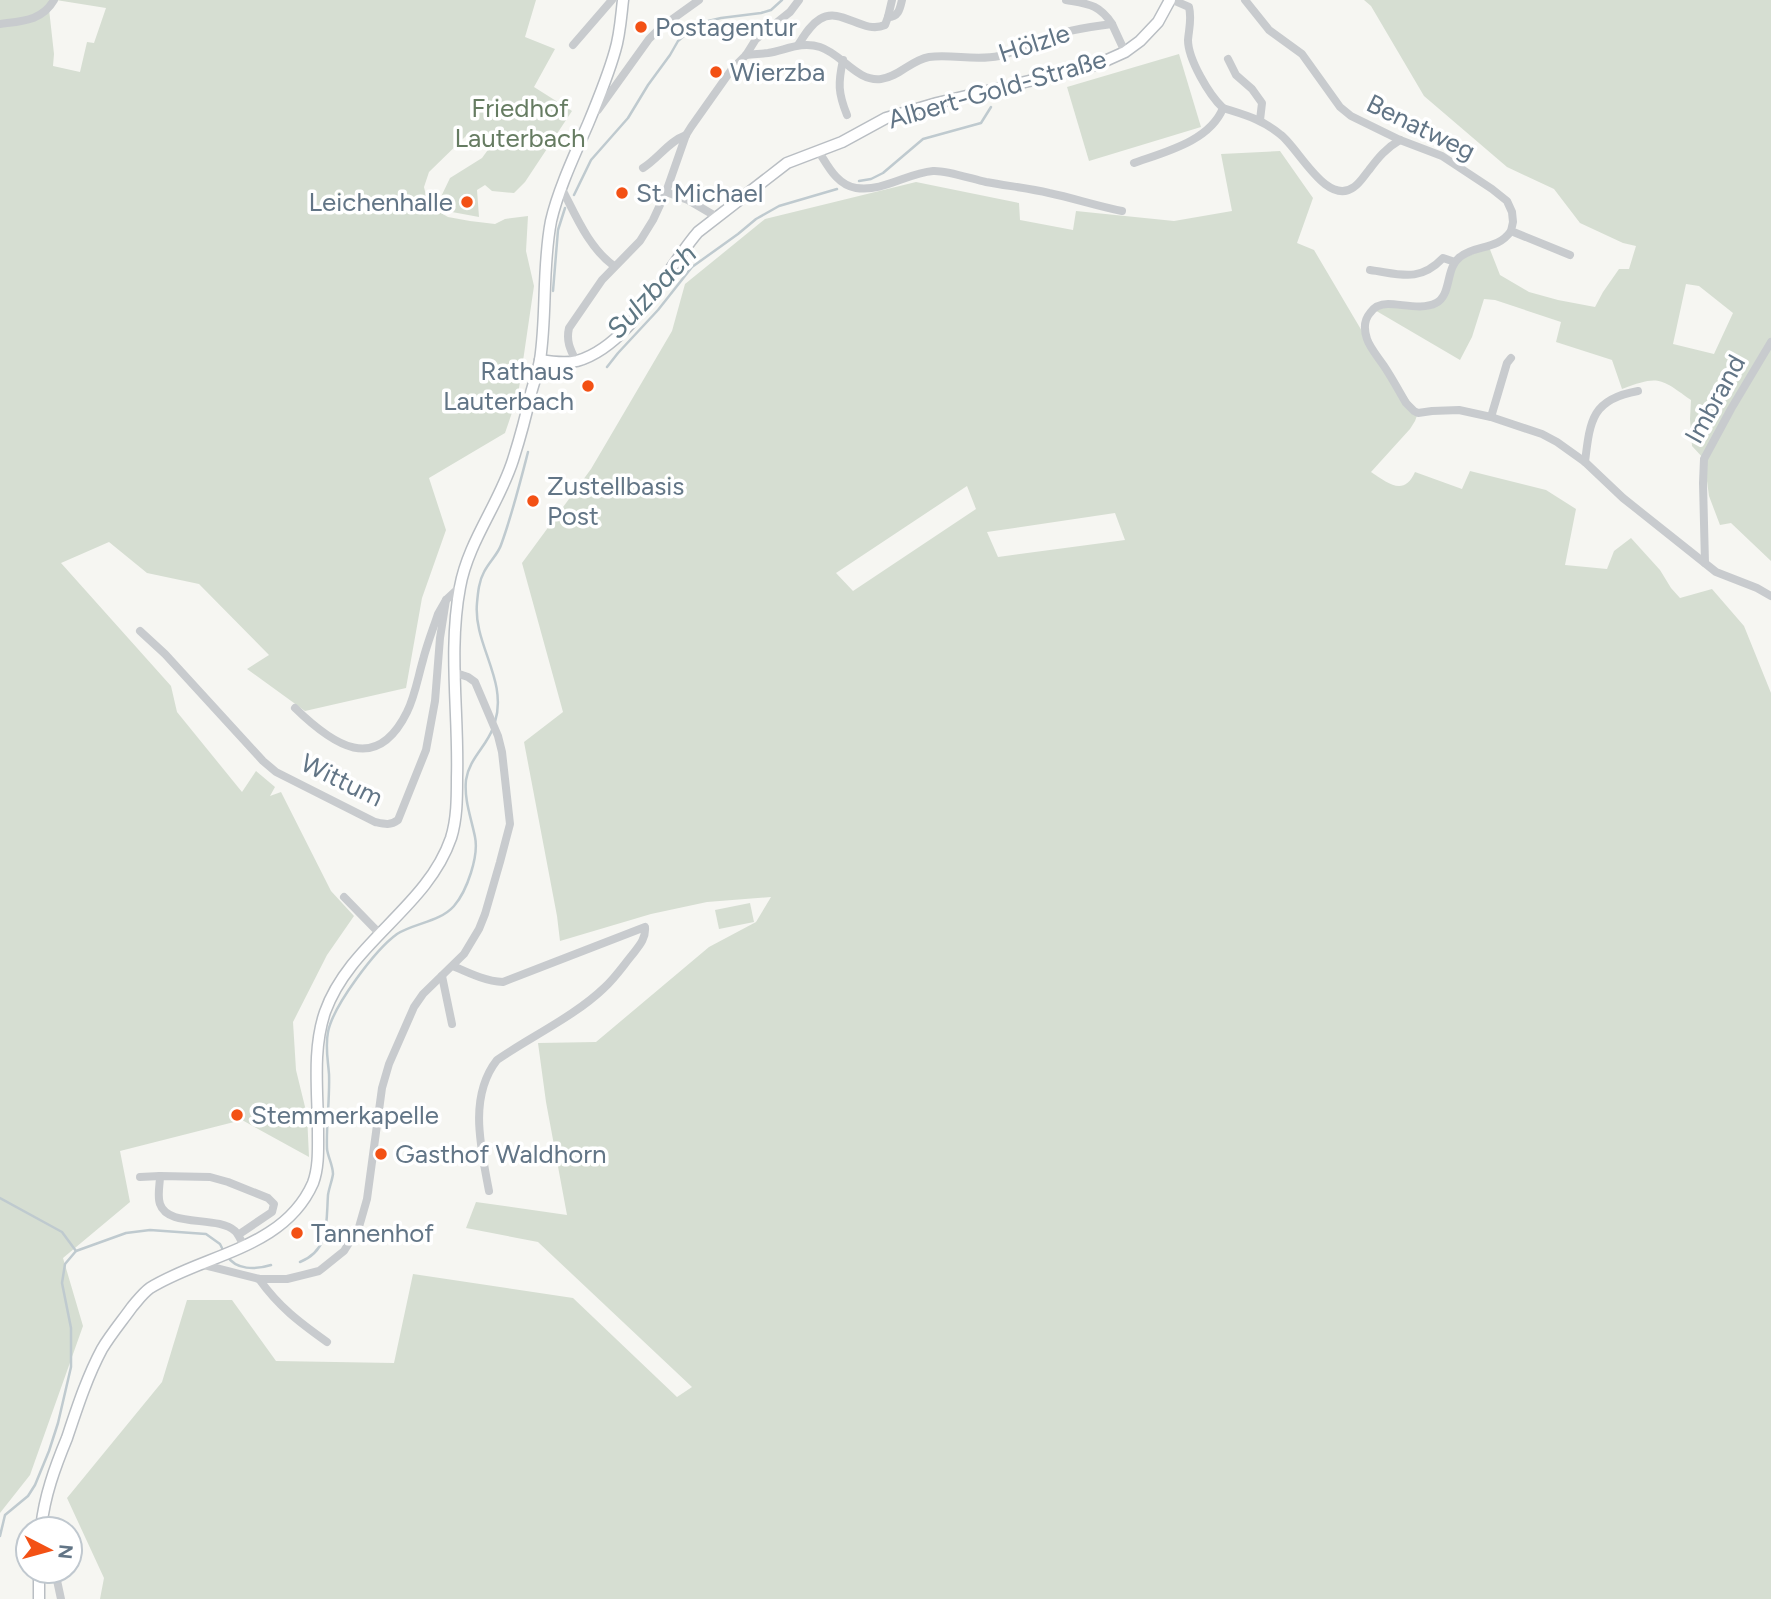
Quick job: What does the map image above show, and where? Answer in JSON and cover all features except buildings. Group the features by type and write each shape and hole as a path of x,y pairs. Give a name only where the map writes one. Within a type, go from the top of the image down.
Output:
{"main road":[{"path":"43,1515 55,1469 87,1382 102,1350 146,1290 218,1257 238,1244 268,1234 285,1222 301,1204 315,1178 318,1158 316,1052 319,1033 330,1002 344,974 425,887 438,867 452,836 456,811 457,765 455,635 460,587 468,560 512,463 540,360 552,218 615,51 623,0"},
{"path":"1125,52 1158,22 1172,0"},
{"name":"Albert-Gold-Straße","path":"576,361 600,349 626,328 698,232 787,163 842,142 886,118 1096,65 1125,52"},
{"path":"540,360 576,361"}],"street":[{"path":"0,24 33,18 49,9 54,0"},
{"path":"573,45 612,0"},
{"path":"589,122 649,39 699,0"},
{"path":"576,361 569,346 569,328 602,280 640,241 653,220 686,135 732,69 747,55 756,39 790,12 799,0"},
{"path":"798,45 813,24 827,16 844,18 870,28 885,25 892,0"},
{"path":"888,17 898,13 902,0"},
{"path":"1066,0 1093,5 1104,12 1125,52"},
{"path":"1172,0 1189,7 1190,55 1213,99 1223,107 1260,120 1283,136 1317,177 1330,188 1342,191 1353,188 1388,147 1399,140"},
{"name":"Benatweg","path":"1245,0 1269,30 1302,54 1339,107 1351,116 1399,140 1442,156 1507,201 1512,212 1511,231"},
{"name":"Hölzle","path":"747,55 798,45 822,47 866,78 878,80 891,77 918,60 931,57 995,57 1066,31 1112,23"},
{"path":"1228,59 1236,75 1252,89 1262,103 1260,120"},
{"path":"843,60 839,89 847,115"},
{"path":"1134,163 1194,138 1219,117 1223,107"},
{"path":"643,168 678,138 686,135"},
{"path":"819,152 832,172 853,188 893,184 935,171 1049,193 1122,211"},
{"path":"562,188 598,253 614,267"},
{"path":"666,192 688,200 717,216"},
{"path":"1570,255 1511,231 1500,243 1467,253 1455,262 1443,297 1438,302 1429,306 1386,304 1373,309 1367,318 1366,337 1406,403 1414,411 1459,410 1491,417 1558,442 1716,572 1758,588 1771,596"},
{"path":"1370,270 1409,275 1425,273 1443,258 1455,262"},
{"name":"Imbrand","path":"1705,563 1704,459 1771,342"},
{"path":"1491,417 1507,363 1511,358"},
{"path":"1585,462 1589,435 1599,409 1606,401 1619,394 1638,391"},
{"path":"295,708 319,730 343,744 363,750 384,743 407,712 438,614 446,600 460,587"},
{"name":"Wittum","path":"140,631 276,772 375,822 387,825 398,820 426,750 435,701 446,600"},
{"path":"200,1264 258,1279 287,1279 320,1271 344,1251 359,1227 367,1199 386,1072 414,1007 470,944 485,914 510,824 502,752 491,719 475,682 456,673"},
{"path":"344,897 380,934"},
{"path":"453,966 480,978 503,982 645,927 643,941 604,989 497,1060 490,1069 482,1087 480,1115 480,1142 489,1191"},
{"path":"442,976 452,1024"},
{"path":"140,1177 160,1176 210,1177 268,1198 274,1204 272,1212 238,1244 235,1232 223,1224 179,1219 164,1211 159,1202 160,1176"},
{"path":"258,1279 274,1300 327,1342"}],"green space":[{"name":"Friedhof Lauterbach","path":"0,0 54,0 49,9 53,66 80,72 87,42 94,43 106,8 56,0 536,0 525,37 555,49 534,87 572,111 525,182 514,193 492,191 485,185 477,190 479,217 452,212 439,201 450,178 482,158 490,147 468,134 429,172 424,187 427,200 434,209 448,217 495,224 505,219 528,216 526,251 534,286 518,395 505,433 429,478 446,530 422,598 406,688 305,711 247,669 269,655 199,584 147,573 109,542 61,563 171,686 177,712 242,792 256,771 275,787 270,796 281,792 331,891 354,916 327,955 293,1022 296,1070 307,1115 309,1157 242,1120 120,1151 130,1202 63,1258 83,1326 30,1475 0,1513"},
{"path":"1364,0 1771,0 1771,561 1731,523 1720,525 1709,496 1704,459 1692,446 1691,400 1672,387 1652,381 1622,389 1612,360 1556,342 1561,322 1495,300 1484,299 1472,337 1460,360 1373,309 1438,302 1455,262 1489,247 1500,275 1529,292 1595,307 1619,269 1629,269 1636,246 1623,243 1580,223 1554,189 1507,167 1424,96 1371,6","holes":["1686,284 1699,286 1733,313 1714,354 1673,344"]},
{"path":"1179,54 1201,127 1089,161 1067,87"},
{"path":"1280,151 1313,198 1297,243 1314,250 1369,343 1418,413 1410,429 1371,472 1395,486 1406,484 1415,472 1462,489 1470,471 1546,490 1576,509 1565,565 1607,569 1614,551 1631,538 1660,570 1680,598 1712,589 1744,626 1771,693 1771,1599 100,1599 104,1578 84,1535 84,1515 75,1515 67,1498 162,1382 187,1300 232,1300 276,1361 394,1363 413,1274 573,1298 677,1397 692,1387 538,1242 466,1228 476,1202 567,1215 538,1043 596,1042 709,947 756,922 771,897 707,902 651,914 560,941 524,742 563,712 522,563 591,469 672,331 685,284 765,219 916,182 1019,203 1020,220 1073,230 1076,211 1174,221 1232,211 1221,154","holes":["967,486 976,509 853,591 836,573","1115,513 1125,540 998,557 987,532"]},
{"path":"750,903 754,922 719,929 715,910"}],"waterway":[{"path":"574,195 591,160 628,118 678,41 692,29 708,21 761,13 771,10 782,0"},
{"name":"Sulzbach","path":"859,181 883,173 923,139 981,123 991,107"},
{"name":"Sulzbach","path":"607,367 692,267 756,219 779,206 837,189"},
{"path":"553,291 558,230 565,208"},
{"path":"495,722 497,691 480,633 477,603 482,575 500,548 505,534 528,452"},
{"path":"300,1262 310,1257 322,1243 333,1174 327,1140 327,1043 331,1021 356,979 388,942 404,930 448,911 463,892 474,863 476,845 467,802 466,780 493,728"},
{"path":"0,1198 62,1232 76,1251"},
{"path":"0,1536 5,1515 28,1496 35,1485 58,1423 71,1367 71,1328 62,1283 65,1264 76,1251 126,1233 150,1230 206,1234 220,1244 223,1250"},
{"path":"227,1256 235,1264 246,1268 271,1265"}],"place":[{"name":"Postagentur","path":"641,27"},
{"name":"Wierzba","path":"716,72"},
{"name":"St. Michael","path":"622,193"},
{"name":"Leichenhalle","path":"467,202"},
{"name":"Rathaus Lauterbach","path":"588,386"},
{"name":"Zustellbasis Post","path":"533,501"},
{"name":"Stemmerkapelle","path":"237,1115"},
{"name":"Gasthof Waldhorn","path":"381,1154"},
{"name":"Tannenhof","path":"297,1233"}]}
